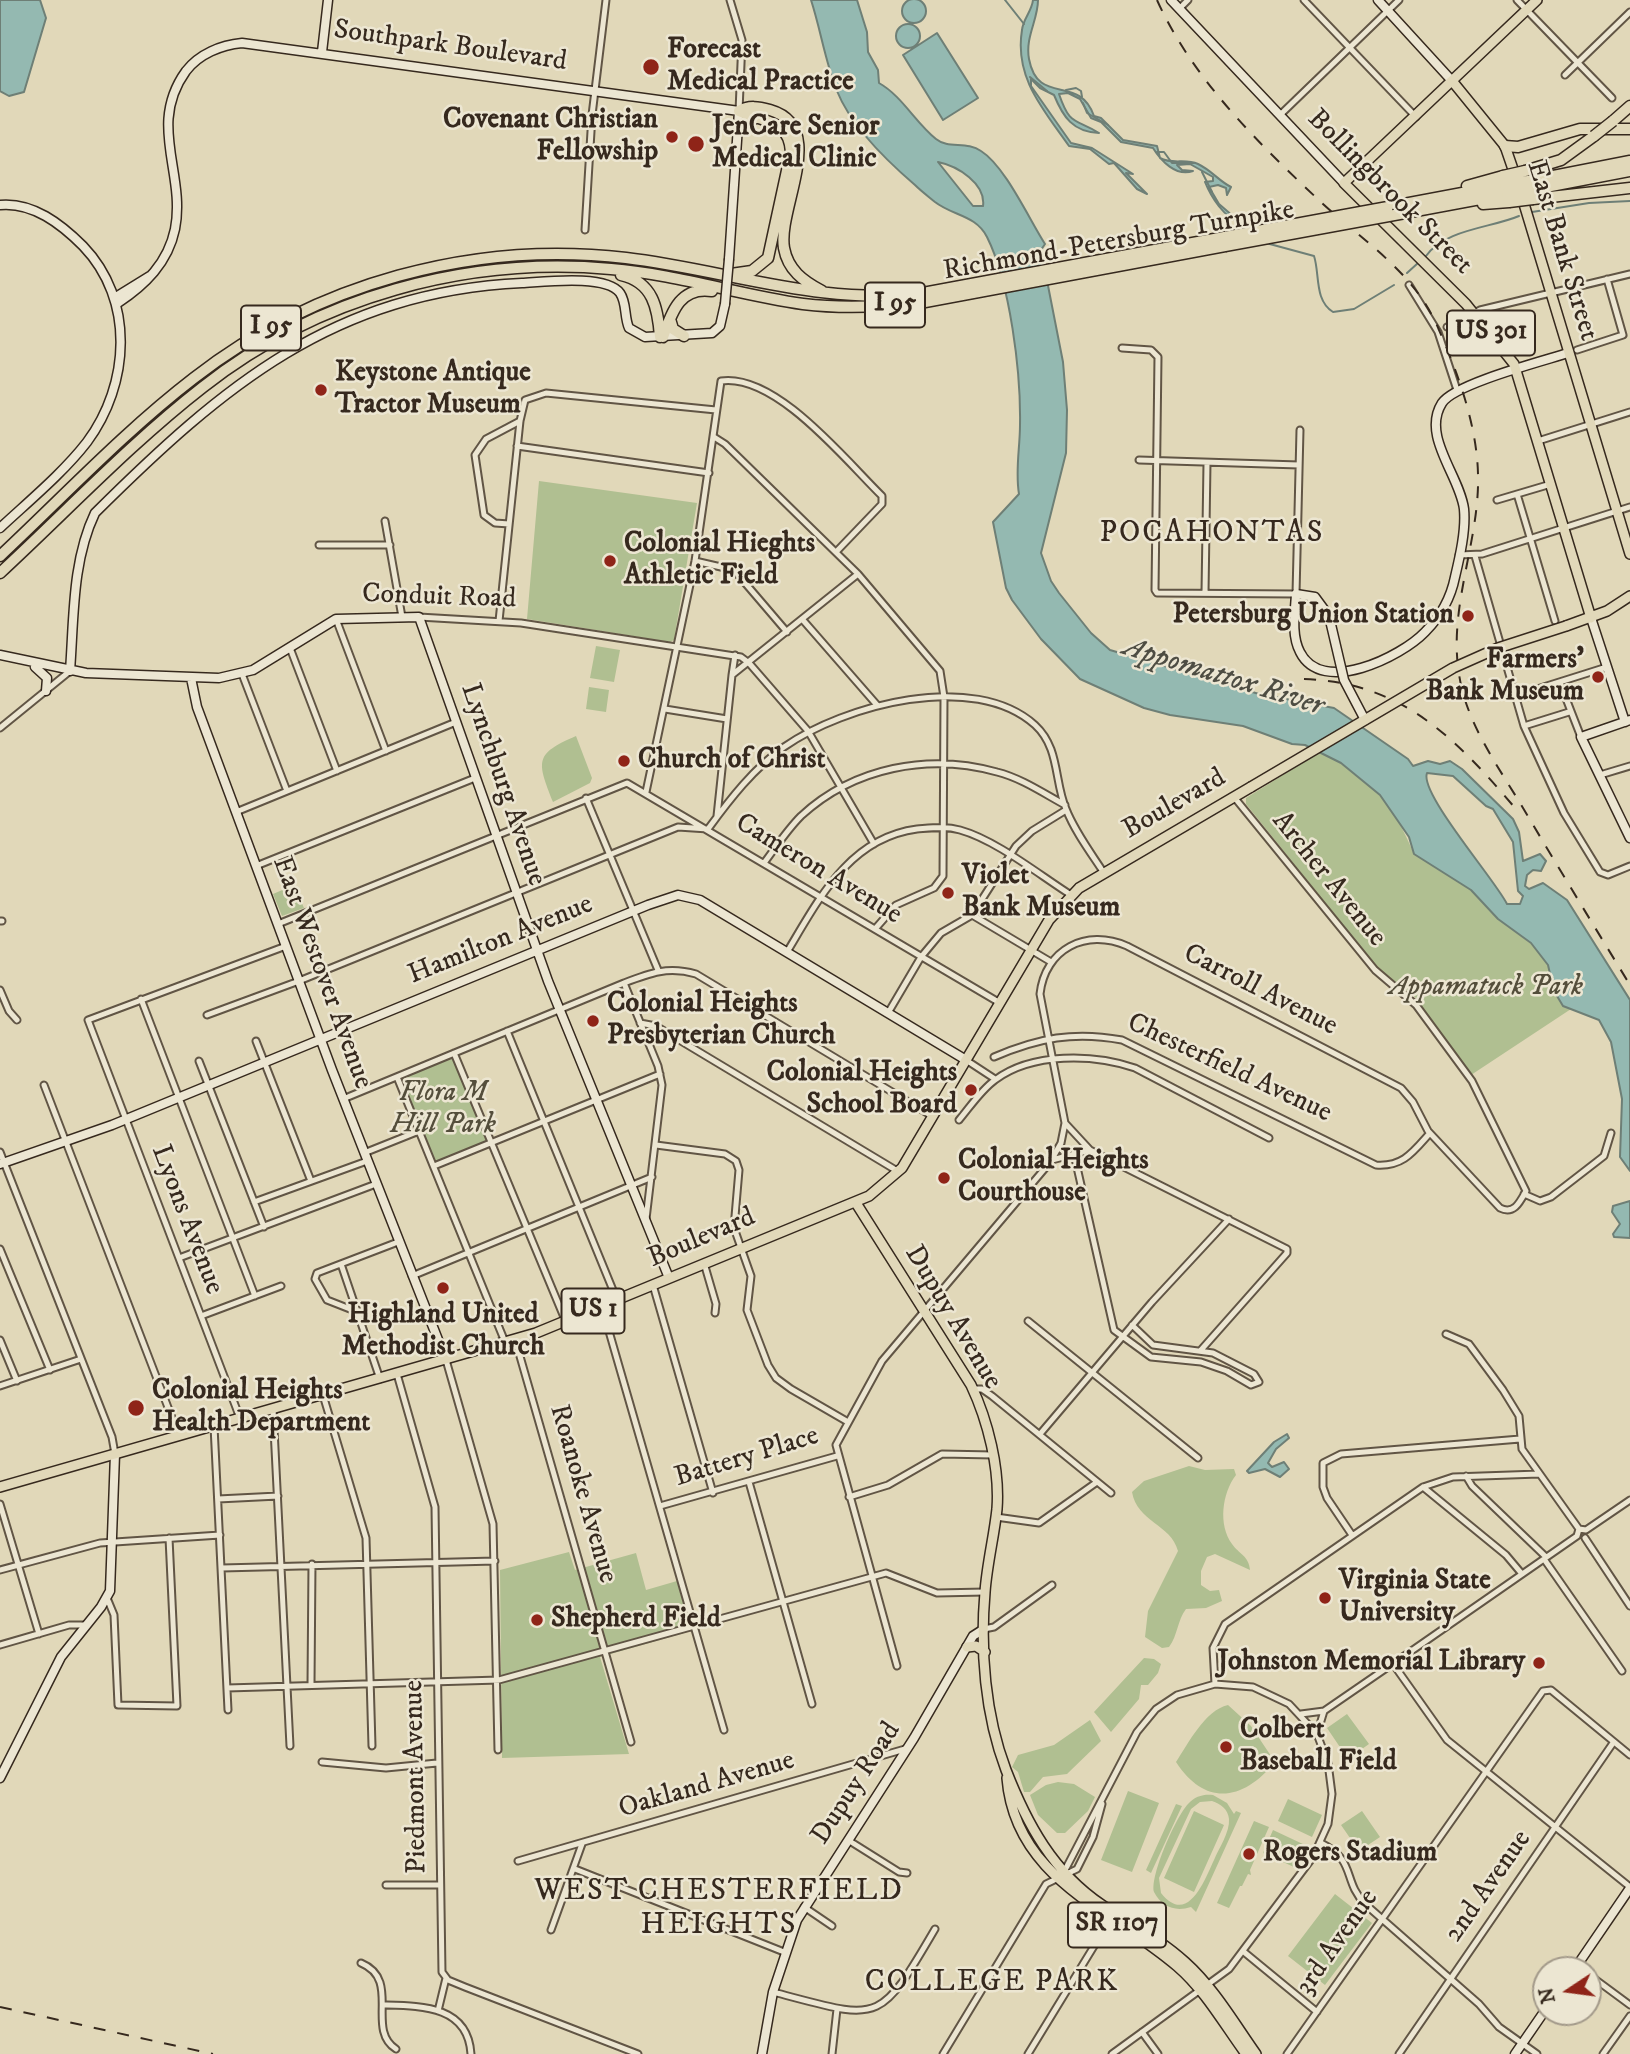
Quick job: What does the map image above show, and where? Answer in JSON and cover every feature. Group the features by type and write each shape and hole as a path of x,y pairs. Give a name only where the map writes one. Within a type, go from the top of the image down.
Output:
{"highway":[{"path":"739,111 749,107 770,110 788,121 795,131 799,158 784,245 795,272 827,295"},
{"path":"1529,185 1630,108"},
{"path":"722,276 756,269 766,261 771,249 791,147 781,127 761,117 739,111"},
{"path":"738,132 749,120 761,117"},
{"path":"1505,146 1518,147 1580,129 1630,129"},
{"name":"Richmond-Petersburg Turnpike","path":"1529,185 1630,161"},
{"name":"Richmond-Petersburg Turnpike","path":"0,575 180,405 228,368 282,336 341,308 425,281 520,267 587,267 669,277 801,303 860,307 917,303 985,285 1073,268 1506,189 1630,171"},
{"path":"1506,189 1529,185 1593,192 1630,186"},
{"name":"Richmond-Petersburg Turnpike","path":"1225,241 1388,206 1433,208 1506,189"},
{"name":"Richmond-Petersburg Turnpike","path":"0,556 194,378 254,337 339,296 423,269 519,254 625,258 827,295 902,295 985,285"},
{"path":"587,267 598,273 632,278 646,288 657,308 662,337"},
{"path":"662,337 676,304 690,294 701,291 740,292"},
{"path":"670,318 673,329 684,336"}],"main road":[{"path":"1344,183 1537,0"},
{"name":"East Bank Street","path":"1453,82 1505,146 1550,292 1573,351 1591,425 1630,554"},
{"name":"Bollingbrook Street","path":"1344,183 1474,313 1516,370 1591,618"},
{"name":"US 1","path":"1365,720 1478,656 1591,618 1630,596"},
{"name":"Boulevard","path":"0,1487 446,1360 566,1322 740,1248 856,1203 878,1191 899,1172 1055,911 1071,895 1365,720"},
{"name":"Dupuy Avenue","path":"856,1203 973,1389 993,1455 997,1483 996,1517 985,1592 984,1629"},
{"name":"SR 1107","path":"984,1629 990,1707 1006,1769 1032,1830 1074,1895 1170,1960 1204,1988 1246,2054"},
{"path":"967,1647 976,1646 985,1652"},
{"name":"SR 1107","path":"1060,1875 1173,1952 1256,2054"}],"street":[{"path":"322,52 328,0"},
{"path":"585,230 595,90 607,0"},
{"path":"0,728 70,671 78,565 84,537 95,513 217,399 275,358 328,329 394,304 450,290 506,283 559,281 607,284 621,295 627,324 641,337 704,335 717,330 723,319 725,304 743,40 730,0"},
{"name":"Bollingbrook Street","path":"1171,0 1344,183"},
{"path":"1179,9 1188,0"},
{"path":"1304,0 1416,117"},
{"name":"East Bank Street","path":"1378,0 1453,82"},
{"path":"1280,115 1399,0"},
{"path":"1517,0 1612,98"},
{"path":"1565,75 1630,12"},
{"name":"Southpark Boulevard","path":"117,300 148,283 168,249 175,229 176,207 167,117 175,89 189,67 217,48 242,43 322,52 739,111"},
{"path":"0,205 26,207 52,220 86,249 117,300 121,329 113,390 101,421 81,450 0,528"},
{"path":"1447,327 1474,313 1630,274"},
{"name":"Southpark Boulevard","path":"117,300 150,276"},
{"path":"1300,430 1295,618 1297,646 1312,666 1334,671 1378,663 1411,645 1433,623 1449,596 1459,555 1464,510 1437,435 1439,409 1457,390 1623,335 1607,279"},
{"path":"107,280 120,288 133,287"},
{"path":"1409,285 1433,321 1457,390"},
{"path":"1122,348 1156,352 1157,593 1296,594 1315,597 1329,616 1344,680 1365,720"},
{"path":"646,792 695,561 720,383 729,381 757,388 786,403 882,496 882,504 836,552"},
{"path":"499,621 523,403 540,393 716,410"},
{"path":"1538,441 1630,412"},
{"path":"509,524 495,523 484,515 475,460 483,441 520,421"},
{"path":"714,437 725,444 858,574 940,671 944,697 944,828 941,882 934,888 896,905 875,929"},
{"path":"517,446 709,473"},
{"path":"1139,460 1299,465"},
{"path":"1205,593 1207,463"},
{"path":"1497,500 1551,484"},
{"path":"1517,494 1555,621"},
{"path":"1459,555 1475,556 1630,507"},
{"path":"385,521 402,617"},
{"path":"318,545 390,545"},
{"path":"1475,556 1524,726 1551,787 1602,874 1630,866"},
{"path":"695,561 734,570 787,632"},
{"path":"732,675 858,574"},
{"name":"Conduit Road","path":"0,655 70,671 191,678 242,674 337,619 419,617 499,621 734,655 749,663"},
{"name":"Lynchburg Avenue","path":"419,617 559,1009 669,1278"},
{"name":"Bollingbrook Street","path":"1591,618 1627,721"},
{"path":"337,619 386,751"},
{"path":"802,620 877,705"},
{"path":"290,648 337,771"},
{"path":"717,816 734,655"},
{"path":"30,663 45,675 46,691"},
{"path":"749,663 808,731 874,844"},
{"path":"1515,696 1607,667"},
{"path":"242,674 287,791"},
{"path":"171,677 184,685 197,707"},
{"name":"East Westover Avenue","path":"191,678 197,707 343,1099 446,1360"},
{"path":"1560,683 1569,712 1630,838"},
{"path":"678,827 708,829 756,770 808,731 851,712 877,705 944,697 991,703 1016,711 1037,727 1048,742 1056,764 1065,808 1104,873"},
{"path":"665,709 727,719"},
{"path":"1524,726 1569,712"},
{"path":"1581,737 1627,721"},
{"path":"236,812 456,722"},
{"path":"764,863 802,816 841,788 901,765 944,763 997,772 1025,783 1065,808"},
{"path":"1600,775 1630,766"},
{"path":"256,866 475,778"},
{"name":"Cameron Avenue","path":"586,798 627,783 646,792 1000,1003"},
{"name":"Archer Avenue","path":"1234,797 1375,970 1416,1005 1472,1081 1526,1184 1524,1194"},
{"path":"278,924 586,798 658,970"},
{"path":"888,1013 921,957 941,933 972,915 1008,856 1032,831 1065,808"},
{"path":"207,1015 516,894 678,827 688,817"},
{"path":"787,953 821,896 849,862 874,844 898,833 944,828 970,834 1071,895"},
{"name":"Hamilton Avenue","path":"2,1163 125,1119 670,897 692,897 995,1079"},
{"path":"972,915 1051,962 1040,994 1065,1123 1090,1150 1288,1251 1201,1350"},
{"name":"Carroll Avenue","path":"1051,962 1069,946 1090,939 1109,940 1126,946 1401,1088 1413,1102 1430,1133 1500,1208 1512,1209 1524,1194"},
{"path":"255,1296 141,999 286,946"},
{"path":"343,1099 624,983 658,970 677,968 696,974 932,1116"},
{"path":"624,983 660,1074 662,1094 646,1222"},
{"path":"0,990 9,1011 18,1020"},
{"name":"Lyons Avenue","path":"141,999 90,1017 88,1022 240,1418"},
{"path":"640,1023 656,1026 899,1172"},
{"path":"507,1031 617,1300"},
{"name":"Chesterfield Avenue","path":"994,1057 1048,1038 1081,1034 1138,1045 1376,1165 1389,1166 1407,1160 1430,1133"},
{"path":"256,1041 311,1181"},
{"path":"454,1053 566,1322"},
{"name":"Chesterfield Avenue","path":"959,1120 995,1079 1052,1059 1083,1056 1112,1060 1135,1068 1269,1138"},
{"path":"199,1061 264,1227"},
{"path":"434,1166 660,1074"},
{"path":"397,1077 505,1342"},
{"path":"44,1085 179,1436"},
{"name":"Battery Place","path":"660,1506 837,1456 836,1445 879,1365 1052,1160 1062,1143 1065,1123"},
{"path":"254,1202 311,1181 419,1131"},
{"path":"1524,1194 1540,1201 1551,1197 1604,1156 1611,1133"},
{"path":"656,1145 725,1154 734,1158 739,1170 733,1222 752,1281 747,1310 772,1373 791,1389 848,1422"},
{"path":"1052,1160 1090,1150"},
{"path":"0,1152 2,1163 112,1437 115,1454 112,1577 107,1598 61,1657 0,1778"},
{"path":"1074,1154 1112,1326 1139,1351 1151,1357 1201,1362 1227,1371 1251,1385 1258,1384 1259,1377 1223,1357 1201,1350 1153,1345 1132,1325"},
{"path":"411,1276 652,1177"},
{"path":"178,1258 376,1184"},
{"path":"1040,1434 1122,1335 1229,1219"},
{"path":"355,1311 327,1300 315,1279 319,1272 398,1242"},
{"path":"0,1249 50,1370"},
{"path":"341,1264 380,1379"},
{"path":"704,1264 716,1304 715,1313"},
{"path":"653,1285 713,1493"},
{"path":"201,1317 281,1286"},
{"path":"602,1307 724,1730"},
{"path":"1028,1321 1198,1458"},
{"path":"1446,1334 1469,1344 1502,1389 1519,1416 1522,1449 1582,1529 1585,1538 1630,1606"},
{"name":"Roanoke Avenue","path":"515,1339 631,1742"},
{"path":"0,1340 17,1381"},
{"path":"0,1387 81,1359"},
{"path":"446,1360 492,1518 499,1681 498,1750"},
{"name":"Piedmont Avenue","path":"397,1374 434,1499 441,1968 446,1978"},
{"path":"973,1389 986,1391 1111,1493"},
{"path":"323,1395 366,1538 369,1563 372,1746"},
{"path":"273,1409 290,1746"},
{"path":"214,1426 229,1710"},
{"path":"1352,1535 1323,1487 1324,1463 1331,1457 1520,1439"},
{"path":"849,1497 888,1485 942,1454 993,1455"},
{"path":"837,1456 897,1666"},
{"path":"1216,1684 1213,1648 1220,1629 1423,1487 1444,1479 1466,1476 1539,1474"},
{"path":"1466,1476 1472,1486 1545,1558 1622,1671"},
{"path":"749,1482 812,1704"},
{"path":"996,1517 1039,1523 1097,1482"},
{"path":"1423,1487 1506,1555 1522,1574"},
{"path":"218,1499 278,1496"},
{"path":"1388,1667 1389,1660 1397,1661 1577,1536 1582,1529 1630,1500"},
{"path":"0,1504 38,1634"},
{"path":"0,1570 112,1541 220,1535"},
{"path":"1577,1536 1585,1538"},
{"path":"107,1598 114,1615 118,1705 177,1706 169,1538"},
{"path":"222,1568 495,1560"},
{"path":"311,1684 312,1564"},
{"path":"227,1688 499,1681 872,1576 895,1574 937,1593 985,1592"},
{"path":"984,1629 993,1627 1052,1586"},
{"path":"0,1645 74,1624 85,1625"},
{"name":"Dupuy Road","path":"762,2054 773,1992 784,1952 804,1907 907,1749 975,1633 984,1629"},
{"path":"1397,1661 1396,1668 1437,1729 1630,1887 1586,1956"},
{"path":"1301,1714 1324,1712 1388,1667 1396,1668"},
{"path":"1060,1875 1104,1797 1132,1739 1149,1716 1177,1695 1216,1684 1244,1685 1263,1690 1301,1714 1317,1734 1328,1763 1332,1786 1330,1815 1321,1843 1229,1969 1112,2054"},
{"name":"3rd Avenue","path":"1287,2054 1543,1691 1548,1689 1613,1743"},
{"path":"1317,1734 1324,1712"},
{"path":"1613,1743 1630,1755"},
{"name":"2nd Avenue","path":"1399,2054 1613,1743"},
{"name":"Oakland Avenue","path":"518,1861 907,1749"},
{"path":"322,1762 386,1768 437,1763"},
{"path":"943,2054 1044,1886 1060,1875 1074,1871 1083,1859 1096,1831 1104,1797"},
{"path":"848,1840 891,1867 907,1873"},
{"path":"1321,1843 1342,1857 1357,1895 1381,1919 1479,2004 1499,2026 1537,2054"},
{"path":"551,1930 582,1844"},
{"path":"575,1869 784,1952"},
{"path":"386,1885 439,1885"},
{"path":"804,1907 832,1926"},
{"path":"1028,2054 1110,1920"},
{"path":"773,1992 837,2009 866,2012 883,2005 901,1986 935,1929"},
{"path":"1244,1952 1317,2012"},
{"path":"360,1963 380,1977 384,2005 383,2034 388,2043 397,2049"},
{"path":"438,2011 446,1978 638,2054"},
{"path":"1602,1984 1630,2005"},
{"path":"384,2005 419,2006 457,2020 467,2029 471,2054"},
{"path":"832,2054 837,2009"},
{"path":"1603,2054 1630,2016"},
{"path":"1515,2054 1534,2026"},
{"path":"1142,2032 1158,2054"}],"green space":[{"name":"Colonial Hieghts Athletic Field","path":"539,481 697,503 674,640 670,642 527,619"},
{"path":"596,646 620,650 614,682 590,678"},
{"path":"589,687 609,690 606,712 586,709"},
{"path":"576,736 592,778 590,783 553,802 544,777 543,760 552,748"},
{"name":"Appamatuck Park","path":"1320,752 1367,782 1388,806 1414,854 1471,890 1498,919 1534,946 1548,965 1554,991 1563,1006 1571,1009 1471,1075 1415,997 1378,969 1246,804 1246,798"},
{"path":"294,885 304,908 282,916 273,894"},
{"name":"Flora M Hill Park","path":"452,1057 487,1141 434,1163 400,1079"},
{"path":"1189,1466 1205,1470 1234,1469 1236,1475 1225,1500 1223,1519 1232,1544 1248,1561 1250,1570 1215,1554 1207,1557 1201,1571 1201,1585 1210,1591 1219,1590 1222,1601 1206,1608 1186,1609 1169,1647 1162,1648 1145,1637 1148,1611 1178,1551 1169,1535 1140,1510 1132,1492 1144,1481"},
{"path":"569,1552 575,1570 636,1553 646,1590 677,1581 691,1631 600,1657 629,1754 502,1758 500,1570"},
{"path":"1144,1658 1154,1659 1161,1664 1158,1673 1148,1685 1141,1685 1139,1699 1111,1732 1094,1712"},
{"name":"Colbert Baseball Field","path":"1228,1705 1251,1726 1275,1762 1251,1784 1225,1794 1200,1787 1176,1762 1205,1720"},
{"path":"1347,1714 1369,1744 1348,1759 1327,1728"},
{"path":"1090,1720 1101,1741 1067,1774 1043,1777 1030,1792 1024,1792 1018,1772 1012,1767 1018,1755 1054,1745"},
{"path":"1058,1782 1074,1784 1095,1797 1088,1811 1065,1833 1057,1833 1038,1815 1030,1795 1046,1785"},
{"path":"1128,1791 1159,1803 1132,1872 1101,1860"},
{"path":"1213,1795 1227,1803 1234,1814 1236,1811 1241,1813 1196,1912 1191,1907 1170,1907 1154,1892 1160,1860 1171,1833 1188,1804 1197,1797","holes":["1212,1801 1224,1807 1227,1812 1228,1829 1200,1888 1187,1903 1179,1905 1161,1893 1159,1878 1191,1809 1200,1802"]},
{"path":"1288,1799 1322,1815 1312,1837 1278,1821"},
{"path":"1176,1804 1182,1806 1151,1873 1146,1870"},
{"path":"1194,1811 1224,1825 1194,1892 1164,1878"},
{"path":"1362,1811 1380,1837 1359,1851 1341,1825"},
{"name":"Rogers Stadium","path":"1254,1821 1269,1827 1250,1870 1251,1875 1248,1874 1240,1886 1229,1908 1217,1903"},
{"path":"1273,1830 1305,1845 1294,1867 1263,1853"},
{"path":"1335,1894 1372,1923 1325,1985 1288,1956"}],"water":[{"path":"914,-1 925,6 926,11 919,22 914,23 903,16 902,11 909,0"},
{"path":"0,0 40,0 46,18 24,92 9,96 0,91"},
{"path":"811,0 857,0 867,32 868,52 878,70 879,83 895,95 936,139 946,144 976,148 990,158 1008,180 1045,244 1041,250 1063,362 1067,410 1066,453 1041,553 1051,581 1059,593 1091,633 1110,650 1259,694 1334,708 1408,759 1413,766 1428,761 1440,764 1450,761 1462,769 1513,819 1519,832 1523,861 1540,854 1546,861 1541,871 1533,870 1527,875 1525,886 1529,889 1543,883 1567,900 1630,1000 1630,1171 1620,1157 1622,1099 1611,1042 1599,1020 1563,1006 1554,991 1548,965 1531,943 1498,919 1471,890 1414,854 1409,837 1380,795 1341,763 1305,745 1292,744 1243,726 1170,715 1144,708 1080,679 1041,639 1012,600 1006,588 993,522 1019,494 1017,477 1020,404 1008,303 995,256 987,237 977,224 935,202 893,165 860,130 837,91","holes":["938,162 954,167 969,177 980,190 983,206 973,206","1427,773 1453,776 1486,806 1493,809 1513,842 1518,891 1523,896 1520,904 1507,904 1435,799"]},
{"path":"1033,0 1038,0 1028,51 1034,73 1041,82 1079,96 1087,103 1094,116 1101,118 1123,140 1157,146 1160,157 1153,148 1121,142 1101,122 1091,118 1080,99 1068,93 1059,94 1070,116 1099,133 1082,130 1065,116 1054,95 1040,88 1031,79 1031,86 1071,143 1092,148 1133,174 1126,173 1147,194 1137,189 1114,163 1109,164 1090,149 1069,146 1041,106 1033,92 1022,63 1023,26"},
{"path":"908,24 919,31 920,36 913,47 908,48 897,41 896,36 903,25"},
{"path":"937,33 978,98 943,120 903,55"},
{"path":"1161,158 1198,164 1231,187 1227,195 1226,188 1218,185 1209,187 1219,204 1241,223 1229,217 1215,200 1205,182 1213,181 1213,177 1190,164 1177,165 1182,170 1193,171 1175,170"},
{"path":"1630,1201 1630,1238 1614,1237 1613,1234 1620,1224 1612,1212 1613,1206"},
{"path":"1287,1434 1289,1438 1276,1449 1268,1463 1272,1467 1284,1462 1289,1469 1280,1477 1265,1469 1249,1473 1247,1471 1274,1442"}],"waterway":[{"path":"1005,0 1024,24"},
{"path":"1030,77 1047,91"},
{"path":"1066,90 1076,88 1081,91 1082,97"},
{"path":"1083,103 1087,113 1108,125"},
{"path":"1157,152 1164,152 1172,163 1194,163"},
{"path":"1202,172 1212,192"},
{"path":"1532,212 1589,203 1630,201"},
{"path":"1426,256 1434,247 1456,235 1519,216"},
{"path":"1238,222 1248,229"},
{"path":"1266,243 1314,256 1320,294 1333,312 1354,309 1394,285"},
{"path":"1407,273 1418,263"}],"railway":[{"path":"1157,0 1189,57 1230,110 1299,182 1404,276 1429,310 1439,330 1465,400 1477,456 1477,499 1461,599 1457,649 1459,674 1468,710 1494,760 1630,985"},
{"path":"1304,679 1338,683 1370,691 1424,718 1471,759 1515,808"},
{"path":"0,2007 213,2054"}],"place":[{"name":"Forecast Medical Practice","path":"651,67"},
{"name":"Covenant Christian Fellowship","path":"672,137"},
{"name":"JenCare Senior Medical Clinic","path":"696,144"},
{"name":"Keystone Antique Tractor Museum","path":"321,390"},
{"name":"Colonial Hieghts Athletic Field","path":"610,561"},
{"name":"Petersburg Union Station","path":"1468,616"},
{"name":"Farmers' Bank Museum","path":"1598,677"},
{"name":"Church of Christ","path":"624,761"},
{"name":"Violet Bank Museum","path":"948,893"},
{"name":"Colonial Heights Presbyterian Church","path":"593,1021"},
{"name":"Colonial Heights School Board","path":"971,1090"},
{"name":"Colonial Heights Courthouse","path":"944,1178"},
{"name":"Highland United Methodist Church","path":"443,1288"},
{"name":"Colonial Heights Health Department","path":"136,1408"},
{"name":"Virginia State University","path":"1325,1598"},
{"name":"Shepherd Field","path":"537,1620"},
{"name":"Johnston Memorial Library","path":"1539,1663"},
{"name":"Colbert Baseball Field","path":"1226,1747"},
{"name":"Rogers Stadium","path":"1249,1854"}],"district":[{"name":"POCAHONTAS","path":"1212,535"},
{"name":"WEST CHESTERFIELD HEIGHTS","path":"719,1910"},
{"name":"COLLEGE PARK","path":"992,1984"}],"water label":[{"name":"Appomattox River","path":"1223,678"}]}
